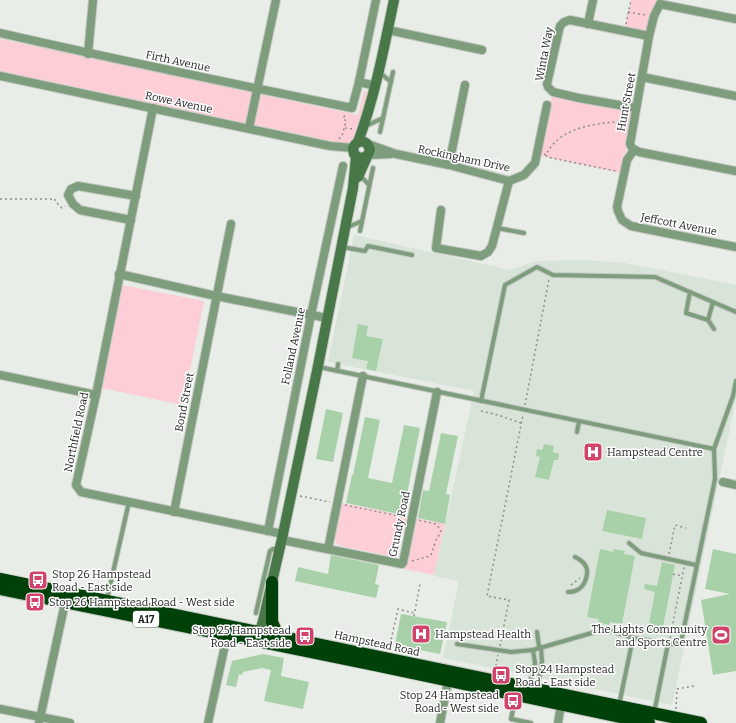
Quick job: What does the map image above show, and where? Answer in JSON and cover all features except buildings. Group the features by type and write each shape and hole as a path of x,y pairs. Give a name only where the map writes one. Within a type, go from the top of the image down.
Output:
{"highway":[{"name":"Hampstead Road","path":"0,579 66,598 227,636 284,637 387,659 524,694 652,718 701,723"},
{"path":"268,586 272,622 276,632 284,637"},
{"name":"Hampstead Road","path":"0,589 66,598 107,601 376,665 449,676"}],"street":[{"path":"88,54 93,0"},
{"path":"249,128 276,0"},
{"path":"349,110 359,82 376,0"},
{"path":"353,188 359,174 362,149 370,109 394,0"},
{"path":"588,24 593,0"},
{"path":"660,2 736,19"},
{"name":"Hunt Street","path":"634,150 630,144 630,141 654,16 660,2"},
{"name":"Winta Way","path":"636,108 553,92 547,84 561,24 570,20 650,36"},
{"path":"388,30 482,50"},
{"name":"Firth Avenue","path":"0,33 88,54 349,110"},
{"name":"Rowe Avenue","path":"0,76 330,146 362,149"},
{"path":"642,77 736,96"},
{"path":"359,82 376,86"},
{"path":"449,165 465,85"},
{"name":"Rockingham Drive","path":"362,149 396,154 449,165 509,181 524,175 535,163 547,105"},
{"name":"Northfield Road","path":"153,108 96,395 76,485 81,492 268,531 281,541"},
{"path":"259,637 268,586 281,541 318,366 353,188 368,125 370,109"},
{"path":"634,150 736,171"},
{"name":"Jeffcott Avenue","path":"634,150 627,160 618,204 618,211 622,220 631,226 736,247"},
{"name":"Folland Avenue","path":"268,531 311,315 344,166"},
{"path":"441,210 436,248 481,256 488,252 492,246 509,181"},
{"path":"131,220 80,210 73,204 68,195 71,189 78,186 136,196"},
{"name":"Bond Street","path":"174,512 231,224"},
{"path":"119,274 216,296 327,318"},
{"path":"0,375 96,395"},
{"path":"328,549 363,376"},
{"name":"Grundy Road","path":"281,541 402,564 404,562 437,392"},
{"path":"723,482 736,485"},
{"path":"40,720 66,598"},
{"path":"208,723 227,636"},
{"path":"440,723 449,676"},
{"path":"558,723 562,700"},
{"path":"0,709 40,720 70,723"}],"lane":[{"path":"378,71 391,82"},
{"path":"380,132 393,72"},
{"path":"368,125 383,118"},
{"path":"360,231 373,168"},
{"path":"359,174 369,185"},
{"path":"345,229 362,220"},
{"path":"497,228 524,233"},
{"path":"341,247 365,251 368,246 412,255"},
{"path":"481,401 505,285 537,268 553,275 656,277 736,312"},
{"path":"690,292 686,313 708,320 714,329"},
{"path":"708,320 713,302"},
{"path":"337,371 338,364"},
{"path":"318,366 714,449"},
{"path":"457,644 511,652 533,650 595,632 610,631 633,638 668,644 677,643 682,637 715,479 714,449 733,396 736,381"},
{"path":"577,432 579,421"},
{"path":"107,601 129,502"},
{"path":"629,543 641,553 696,565"},
{"path":"568,592 577,591 584,585 587,573 585,565 575,557"},
{"path":"256,612 268,586"},
{"path":"524,694 538,684 542,662 537,632"},
{"path":"617,711 633,638"},
{"path":"652,718 668,644"},
{"path":"531,723 510,721 524,694 535,663 533,650"}],"path":[{"path":"626,24 631,0"},
{"path":"628,12 649,16"},
{"path":"338,141 342,136 346,121 343,118 349,110"},
{"path":"546,155 560,136 566,133 586,126 626,121 627,117"},
{"path":"344,127 359,131"},
{"path":"542,154 546,155 547,157 616,171"},
{"path":"0,199 55,199 55,201 62,208 71,200"},
{"path":"500,646 509,600 487,596 550,274"},
{"path":"481,411 522,423"},
{"path":"300,496 332,502"},
{"path":"344,505 404,517"},
{"path":"408,562 430,556 441,530 436,524 416,519"},
{"path":"658,557 659,554 669,556 675,525 686,528"},
{"path":"668,644 685,563"},
{"path":"673,574 682,576"},
{"path":"570,585 581,577"},
{"path":"414,616 420,584"},
{"path":"387,659 398,609 414,613"},
{"path":"495,671 498,653"},
{"path":"676,709 677,689 694,686"}],"shaded area":[{"path":"631,0 656,0 648,36 624,31"},
{"path":"0,39 358,115 364,91 370,92 359,138 345,144 0,71"},
{"path":"552,94 637,109 620,173 541,156"},
{"name":"Hampstead Centre","path":"354,235 510,270 536,261 586,260 625,263 736,285 736,399 672,705 443,658 459,581 434,576 474,391 328,362"},
{"path":"122,285 204,301 183,405 101,388"},
{"path":"342,503 407,516 398,554 391,556 341,546 336,543 335,537"},
{"path":"414,518 445,524 434,575 404,569"}],"place":[{"name":"Hampstead Centre","path":"593,452"},
{"name":"Stop 26 Hampstead Road - East side","path":"38,580"},
{"name":"Stop 26 Hampstead Road - West side","path":"35,602"},
{"name":"Hampstead Health","path":"421,634"},
{"name":"The Lights Community and Sports Centre","path":"721,635"},
{"name":"Stop 25 Hampstead Road - East side","path":"305,636"},
{"name":"Stop 24 Hampstead Road - East side","path":"501,675"},
{"name":"Stop 24 Hampstead Road - West side","path":"513,701"}]}
